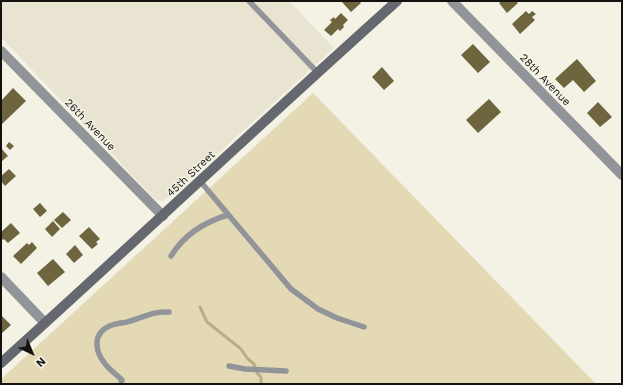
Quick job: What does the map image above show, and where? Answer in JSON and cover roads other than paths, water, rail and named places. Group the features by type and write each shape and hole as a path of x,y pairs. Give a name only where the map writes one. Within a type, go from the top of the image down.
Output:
{"street":[{"name":"45th Street","path":"1,363 163,216 317,72 397,1"},
{"name":"28th Avenue","path":"452,1 622,175"},
{"name":"26th Avenue","path":"3,55 163,216"},
{"path":"1,277 45,324"}],"lane":[{"path":"249,1 317,72"},
{"path":"200,181 290,289 318,309 337,318 364,327"},
{"path":"171,256 177,246 202,225 228,215"},
{"path":"121,384 122,380 106,365 99,354 96,343 100,333 111,325 132,320 154,312 169,312"},
{"path":"229,366 245,369 286,371"}],"waterway":[{"path":"200,307 207,322 241,349 247,358 254,364 257,373 261,377 261,384"}]}
